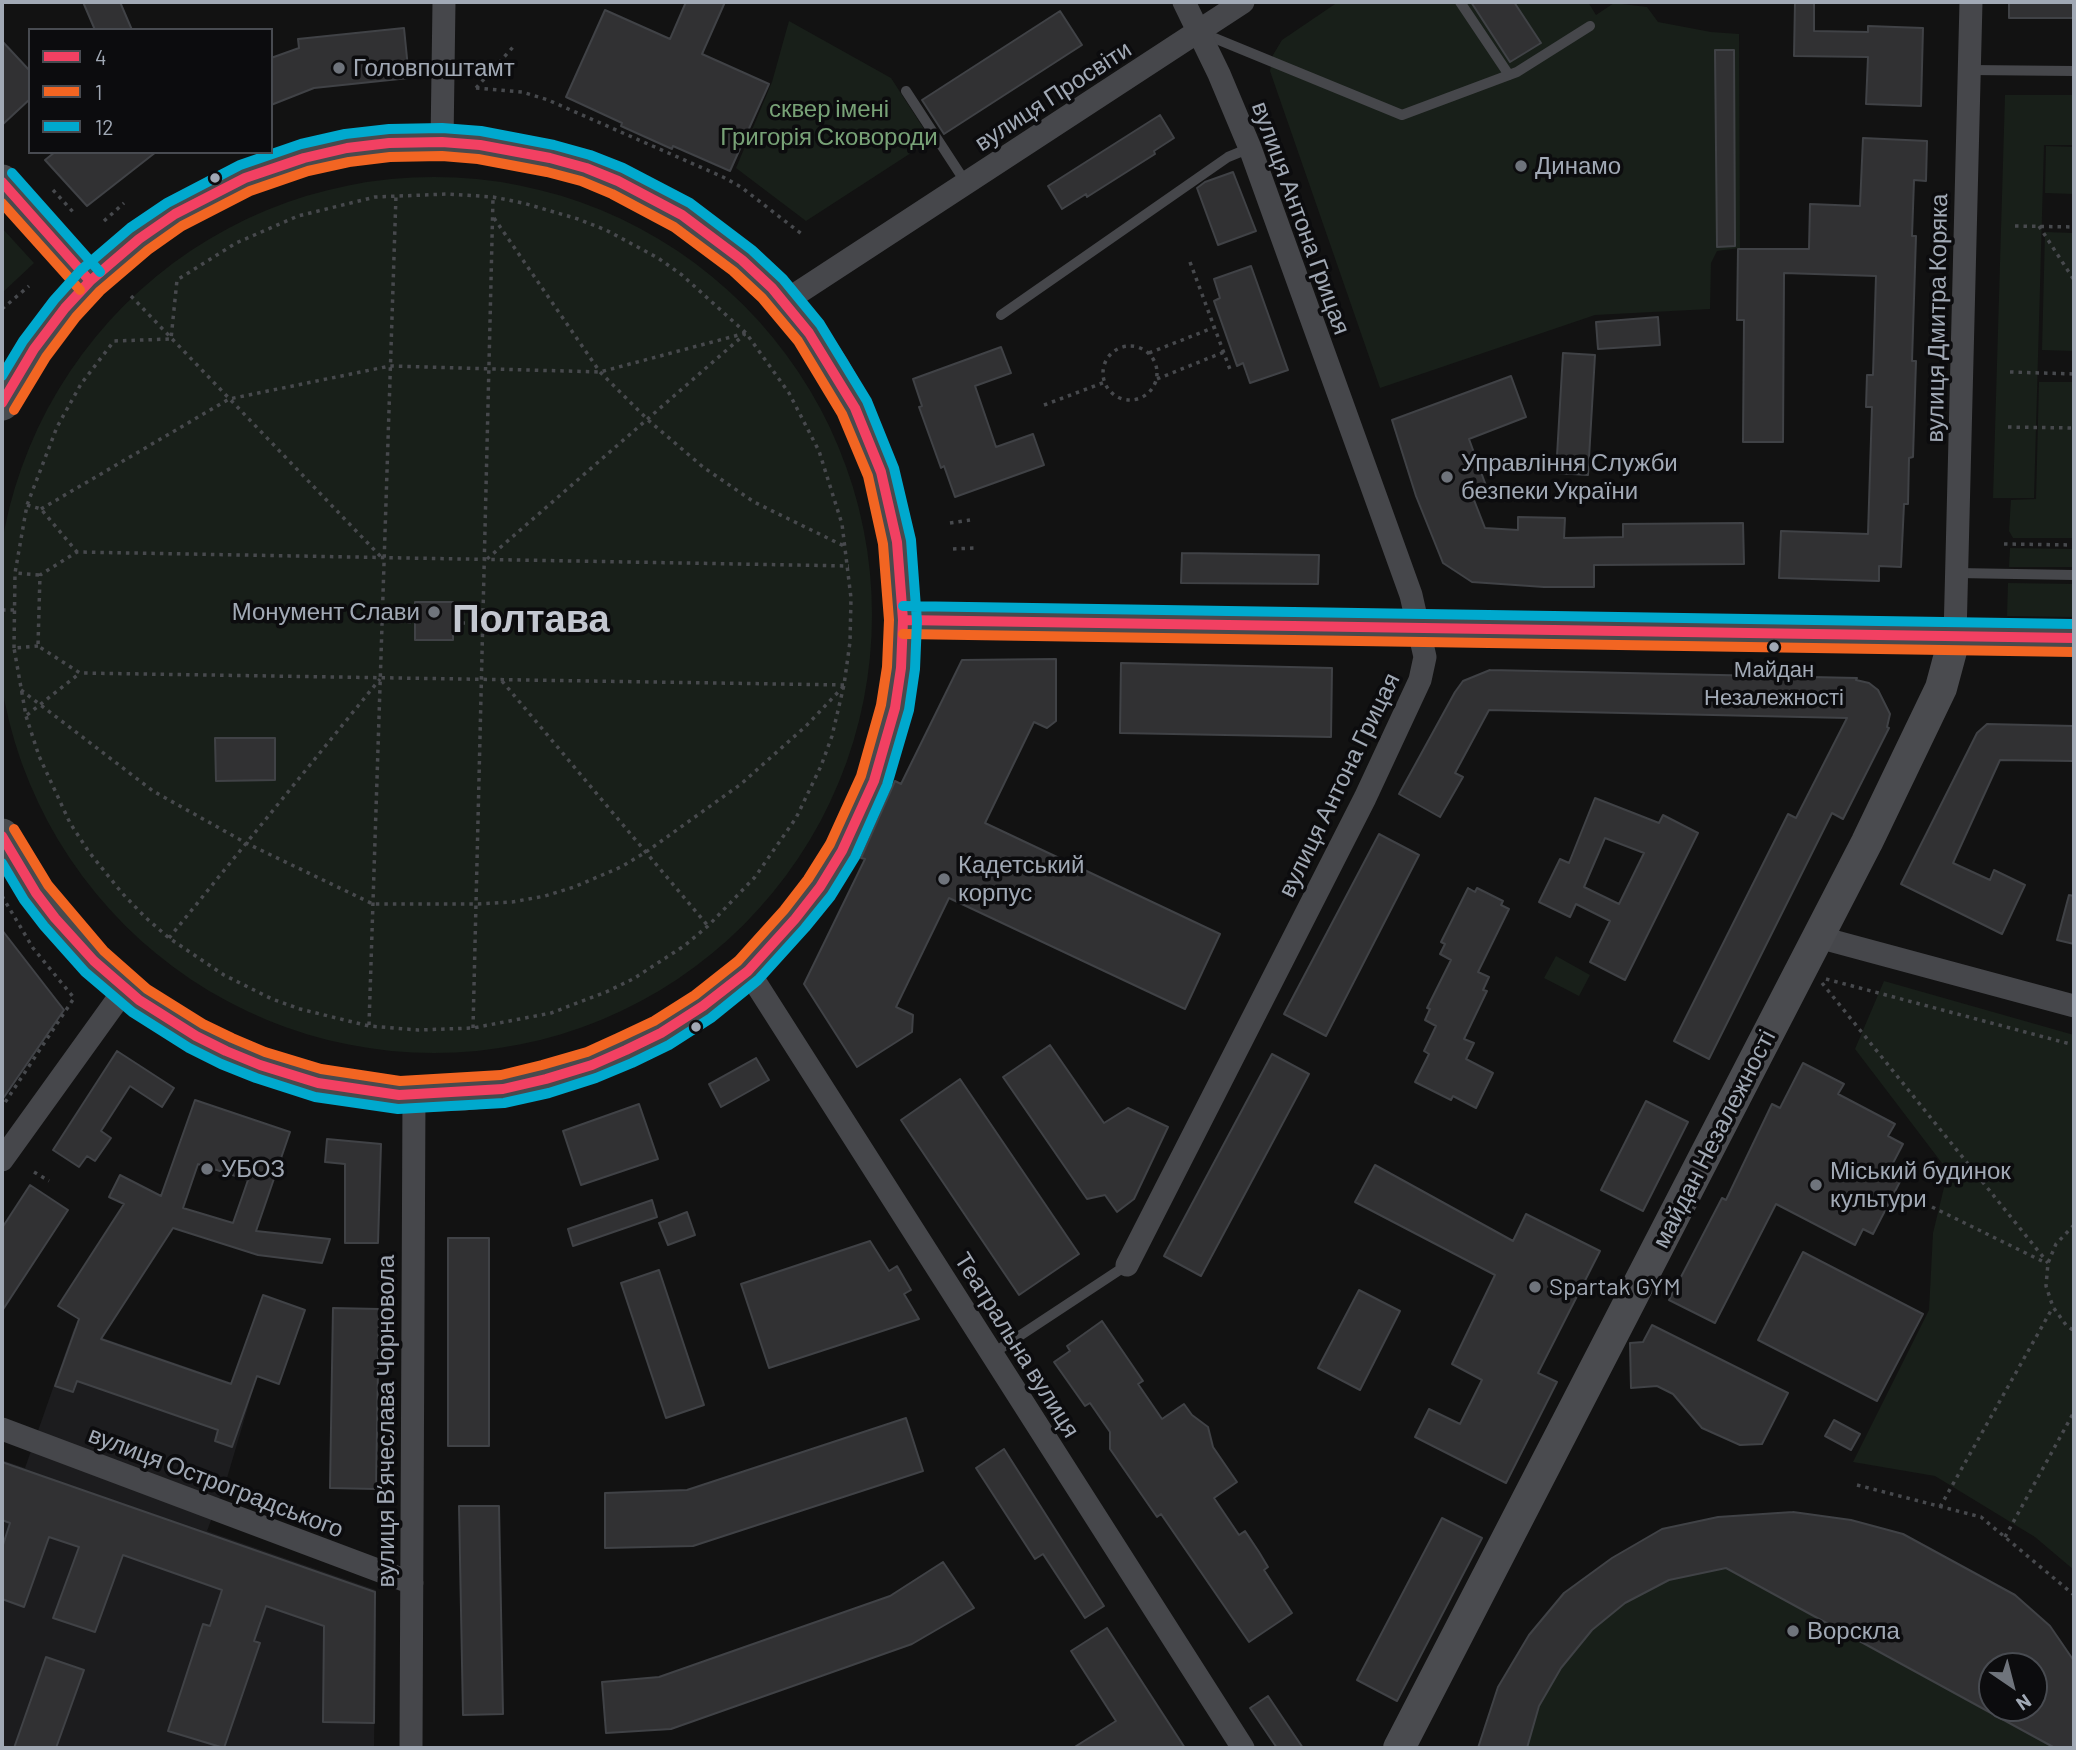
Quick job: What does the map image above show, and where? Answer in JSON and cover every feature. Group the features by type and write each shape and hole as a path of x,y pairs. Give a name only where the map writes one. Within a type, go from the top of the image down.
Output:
{"main road":[{"path":"2,403 34,349 65,308 90,281 139,239 175,214 245,178 304,158 347,148 389,143 442,142 519,150 586,168 672,209 742,260 784,302 833,369 871,443 896,534 903,620 901,668 886,746 859,817 820,887 748,971 711,1000 661,1033 592,1065 546,1080 503,1089 414,1095 347,1088 308,1080 260,1065 196,1037 125,989 94,961 36,893 2,836"},
{"path":"2,182 90,281"},
{"path":"903,620 2074,638"}],"street":[{"path":"442,142 444,2"},
{"name":"вулиця Антона Грицая","path":"1127,1265 1365,798 1414,691 1425,657 1411,595 1250,148 1184,2"},
{"name":"вулиця Просвіти","path":"784,302 1243,2"},
{"name":"вулиця Дмитра Коряка","path":"1955,636 1971,2"},
{"name":"майдан Незалежності","path":"1399,1748 1867,842 1941,688 1955,636"},
{"path":"1818,937 2074,1006"},
{"name":"Театральна вулиця","path":"748,971 1243,1748"},
{"path":"2,1160 125,989"},
{"name":"вулиця Вʼячеслава Чорновола","path":"411,1748 414,1095"},
{"name":"вулиця Остроградського","path":"2,1429 412,1583"}],"lane":[{"path":"1460,2 1508,75"},
{"path":"1199,32 1402,115 1508,75 1590,26"},
{"path":"1970,69 2074,71"},
{"path":"905,91 966,183"},
{"path":"1001,315 1228,157 1250,148"},
{"path":"1957,573 2074,575"},
{"path":"992,1354 1127,1265"}],"path":[{"path":"514,46 476,88 522,92 548,100 723,177 803,235"},
{"path":"53,190 74,213"},
{"path":"448,194 493,197 523,203 578,219 632,243 682,275 746,333 789,393 814,440 831,484 849,566 850,642 845,685 832,736 796,818 755,877 708,926 659,963 607,992 551,1013 473,1028 418,1030 369,1026 325,1017 272,999 224,975 169,938 122,893 89,852 51,786 26,716 14,648 15,573 27,505 44,456 67,408 87,376 114,341 172,339 177,280 209,258 253,234 298,216 351,201 396,195 448,194"},
{"path":"369,1026 396,195"},
{"path":"473,1028 493,197"},
{"path":"104,221 124,203"},
{"path":"492,216 600,372 648,420 703,467 754,502 846,547"},
{"path":"2015,226 2074,227"},
{"path":"2039,226 2074,280"},
{"path":"1191,262 1231,372"},
{"path":"2,309 29,286"},
{"path":"131,296 383,559"},
{"path":"1149,353 1215,327"},
{"path":"41,509 229,399 390,366 600,372 746,333"},
{"path":"486,561 746,333"},
{"path":"1157,379 1155,360 1149,353 1133,345 1116,349 1105,362 1103,370 1105,382 1113,393 1129,400 1147,394 1157,379 1224,352"},
{"path":"2010,372 2074,374"},
{"path":"1044,405 1105,382"},
{"path":"2008,427 2074,428"},
{"path":"27,505 41,509 76,552"},
{"path":"950,523 970,520"},
{"path":"2004,544 2074,545"},
{"path":"953,549 974,548"},
{"path":"15,573 40,576 76,552 849,566"},
{"path":"38,646 40,576"},
{"path":"2,610 14,610"},
{"path":"382,621 415,622"},
{"path":"453,623 484,623"},
{"path":"14,648 38,646 80,673 845,685"},
{"path":"26,716 80,673"},
{"path":"169,938 381,678"},
{"path":"501,680 708,926"},
{"path":"21,690 153,792 246,843 373,904 477,904 512,902 545,896 621,867 741,784 806,726 845,685"},
{"path":"2,896 33,948 74,998 2,1107"},
{"path":"2048,1264 1816,976 2074,1045"},
{"path":"34,1172 49,1181"},
{"path":"1932,1207 2048,1264"},
{"path":"2074,1225 2056,1244 2048,1264 2046,1286 2053,1307 2074,1331"},
{"path":"1940,1507 2053,1307"},
{"path":"2005,1537 2074,1412"},
{"path":"1857,1485 1981,1517 2074,1595"}],"shaded area":[{"path":"74,1328 253,1390 227,1478 207,1531 376,1590 374,1748 2,1748 2,1460 25,1468"}],"green space":[{"name":"Динамо","path":"1338,2 1588,2 1596,15 1614,3 1647,7 1658,22 1711,32 1739,34 1740,248 1717,251 1711,263 1710,309 1595,315 1380,388 1270,71 1273,55 1282,40"},
{"name":"сквер імені Григорія Сковороди","path":"789,21 891,78 931,140 806,221 736,168 772,82"},
{"path":"2005,95 2074,95 2074,145 2044,145 2034,498 1993,498"},
{"path":"2046,146 2074,147 2074,194 2045,193"},
{"path":"391,179 477,179 561,196 640,229 677,251 712,277 744,305 772,337 798,372 820,409 853,488 870,572 870,658 853,742 820,821 798,858 772,893 744,925 712,953 677,979 640,1001 561,1034 477,1051 391,1051 307,1034 228,1001 191,979 156,953 124,925 96,893 70,858 48,821 15,742 -1,664 -1,566 15,488 48,409 70,372 96,337 124,305 156,277 191,251 228,229 307,196"},
{"path":"2,228 34,263 2,293"},
{"path":"2045,232 2074,233 2074,351 2042,350"},
{"path":"2039,382 2074,382 2074,538 2013,538 2009,531 2011,500 2036,499"},
{"path":"2010,548 2074,549 2074,567 2009,567"},
{"path":"2008,583 2074,584 2074,617 2007,616"},
{"path":"1556,956 1590,975 1579,996 1544,978"},
{"path":"1884,981 2074,1035 2074,1570 2035,1537 1935,1476 1853,1462 1929,1310 1933,1233 1948,1171 1855,1049"},
{"name":"Ворскла","path":"1793,1512 1851,1520 1903,1534 2015,1595 2050,1626 2074,1661 2074,1748 1478,1748 1498,1687 1529,1635 1564,1593 1612,1558 1662,1529 1718,1517"}],"building":[{"path":"83,2 120,2 131,28 94,28"},
{"path":"686,2 725,2 702,54 769,84 730,171 621,126 622,123 566,97 605,10 670,39"},
{"path":"1471,2 1514,2 1541,43 1510,62"},
{"path":"1795,2 1814,2 1814,31 1868,32 1868,26 1923,28 1921,106 1866,104 1868,57 1794,56"},
{"path":"2009,2 2074,2 2074,18 2009,18"},
{"path":"1060,11 1082,45 944,134 922,100"},
{"name":"Головпоштамт","path":"404,28 409,78 314,88 273,104 273,57 299,48 298,39"},
{"path":"2,41 28,69 28,101 2,125"},
{"path":"1715,50 1734,50 1735,246 1717,247"},
{"path":"1160,115 1174,138 1154,151 1155,154 1087,197 1086,194 1062,209 1048,186"},
{"path":"1863,138 1927,141 1926,181 1914,180 1912,236 1916,236 1912,361 1916,361 1913,457 1909,458 1908,504 1904,504 1901,567 1879,566 1879,581 1779,578 1781,531 1868,534 1872,407 1866,407 1867,375 1873,375 1876,276 1784,273 1783,442 1743,442 1744,320 1737,320 1738,249 1809,249 1810,204 1860,206"},
{"path":"52,154 153,154 87,206 45,160"},
{"path":"1233,172 1256,231 1218,245 1197,188 1205,182"},
{"path":"1251,266 1288,370 1250,383 1243,363 1237,366 1214,301 1220,298 1214,279"},
{"path":"1658,317 1660,345 1598,349 1596,322"},
{"path":"1001,347 1011,373 975,386 996,447 1033,434 1044,465 955,497 944,466 941,468 919,407 922,406 913,379"},
{"path":"1563,353 1595,355 1588,475 1556,473"},
{"name":"Управління Служби безпеки України","path":"1511,376 1526,417 1469,439 1489,494 1474,500 1485,528 1518,530 1518,517 1565,518 1564,538 1623,537 1623,524 1743,523 1744,564 1594,565 1594,587 1544,587 1472,582 1443,563 1416,496 1392,420"},
{"path":"1182,553 1319,555 1318,584 1181,583"},
{"name":"Монумент Слави","path":"415,602 453,602 453,640 415,640"},
{"name":"Кадетський корпус","path":"1056,659 1056,721 1047,728 1034,722 985,823 1220,934 1185,1009 949,898 896,1007 913,1015 912,1032 857,1067 804,984 865,859 861,858 895,781 901,784 962,660"},
{"path":"1121,663 1332,668 1331,737 1120,733"},
{"path":"1490,670 1857,678 1856,680 1869,683 1878,690 1890,714 1889,728 1843,819 1832,813 1709,1059 1674,1041 1788,814 1796,818 1847,718 1489,710 1455,773 1463,777 1440,817 1399,794 1463,681"},
{"path":"1987,724 2074,726 2074,761 2000,760 1953,863 1990,880 1994,870 2025,885 2002,934 1901,884 1977,733"},
{"path":"215,738 275,738 275,780 216,781"},
{"path":"1595,798 1659,823 1663,815 1698,833 1625,980 1590,962 1610,921 1576,904 1570,917 1539,902 1560,859 1569,863","holes":["1605,838 1644,853 1619,904 1584,887"]},
{"path":"1379,834 1419,855 1326,1036 1284,1014"},
{"path":"1468,888 1475,892 1477,888 1503,901 1501,905 1509,909 1478,972 1489,977 1483,990 1487,991 1464,1039 1474,1043 1466,1059 1493,1073 1476,1108 1453,1096 1451,1100 1415,1082 1429,1054 1424,1051 1436,1026 1425,1020 1430,1009 1427,1008 1451,960 1440,954 1445,944 1441,942"},
{"path":"2069,895 2074,896 2074,944 2057,940"},
{"path":"2,930 64,1010 2,1100"},
{"path":"1050,1045 1104,1123 1128,1108 1168,1127 1134,1199 1117,1212 1105,1195 1087,1199 1003,1077"},
{"path":"117,1051 174,1088 162,1107 130,1086 101,1131 111,1138 95,1161 87,1156 79,1167 53,1150"},
{"path":"1272,1054 1309,1074 1201,1276 1164,1256"},
{"path":"756,1058 769,1080 721,1107 709,1084"},
{"name":"Міський будинок культури","path":"1803,1063 1844,1084 1838,1094 1895,1124 1888,1136 1903,1144 1892,1165 1905,1172 1873,1234 1863,1229 1855,1245 1776,1204 1715,1323 1669,1300 1722,1198 1726,1200 1772,1104 1780,1108"},
{"path":"960,1079 1079,1254 1019,1295 901,1120"},
{"path":"195,1100 290,1132 256,1231 330,1239 322,1263 258,1255 173,1228 101,1339 231,1384 263,1295 305,1310 279,1384 257,1376 232,1447 215,1441 218,1430 77,1381 73,1392 55,1386 79,1319 58,1306 124,1204 109,1197 120,1175 161,1196","holes":["198,1164 248,1180 233,1223 183,1208"]},
{"path":"1646,1101 1688,1122 1643,1211 1601,1190"},
{"path":"639,1104 658,1159 581,1185 563,1131"},
{"path":"327,1139 381,1144 378,1243 345,1243 345,1164 325,1162"},
{"path":"1375,1165 1513,1241 1526,1214 1600,1251 1538,1373 1557,1382 1506,1483 1415,1437 1429,1409 1460,1424 1482,1380 1452,1364 1495,1275 1355,1202"},
{"path":"30,1185 68,1210 2,1311 2,1228"},
{"path":"652,1200 657,1217 573,1246 568,1229"},
{"path":"687,1212 695,1235 668,1245 659,1223"},
{"path":"448,1238 489,1238 489,1446 448,1446"},
{"path":"870,1241 889,1271 897,1266 911,1290 904,1294 919,1319 769,1368 741,1284"},
{"path":"1803,1252 1923,1314 1877,1401 1758,1340"},
{"path":"659,1270 704,1405 666,1418 621,1283"},
{"path":"1359,1290 1400,1311 1360,1390 1318,1368"},
{"path":"333,1308 379,1309 376,1489 330,1488"},
{"path":"1102,1321 1143,1381 1138,1384 1162,1419 1184,1404 1192,1415 1208,1427 1213,1447 1237,1482 1214,1498 1239,1535 1245,1531 1268,1567 1264,1570 1292,1613 1249,1642 1161,1514 1157,1517 1110,1449 1110,1432 1090,1403 1085,1406 1054,1362 1070,1351 1067,1346"},
{"path":"1652,1325 1788,1393 1762,1444 1740,1445 1702,1428 1673,1394 1657,1386 1631,1388 1630,1343 1643,1342"},
{"path":"906,1418 923,1471 693,1546 605,1548 605,1493 687,1490"},
{"path":"1834,1420 1860,1434 1851,1450 1825,1436"},
{"path":"1004,1449 1104,1606 1085,1618 1043,1554 1035,1559 976,1468"},
{"path":"2,1462 375,1592 374,1723 323,1722 324,1626 266,1606 254,1641 260,1643 224,1748 168,1731 203,1624 210,1626 222,1590 123,1555 95,1632 53,1618 79,1547 49,1537 24,1607 2,1599 2,1548 10,1523 2,1520"},
{"path":"459,1506 499,1506 503,1714 463,1715"},
{"path":"1793,1512 1851,1520 1903,1534 2015,1595 2050,1626 2074,1661 2074,1748 2055,1748 2007,1722 2048,1722 2048,1652 1978,1652 1978,1706 1726,1568 1669,1580 1625,1603 1592,1630 1561,1668 1539,1706 1527,1748 1478,1748 1498,1687 1529,1635 1564,1593 1612,1558 1662,1529 1718,1517"},
{"path":"1442,1518 1482,1538 1397,1701 1357,1680"},
{"path":"943,1562 974,1608 912,1644 671,1729 606,1733 602,1682 659,1677 890,1596"},
{"path":"1107,1628 1185,1748 1073,1748 1116,1721 1071,1651"},
{"path":"46,1657 84,1670 56,1748 14,1748"},
{"path":"1268,1696 1303,1748 1277,1748 1250,1708"}],"transit line":[{"name":"12","path":"2,863 24,900 85,972 132,1012 189,1048 221,1064 315,1097 398,1109 504,1103 549,1093 632,1063 669,1045 711,1018 758,980 831,896 855,857 887,785 909,710 915,669 917,621 911,540 894,468 867,401 820,324 783,279 752,250 690,203 623,168 554,145 481,131 442,128 389,129 345,134 273,154"},
{"name":"4","path":"2,403 34,349 65,308 90,281 139,239 175,214 245,178 304,158 347,148 389,143 442,142 480,145 550,158 618,181 682,215 742,260 772,288 809,333 855,408 881,472 897,542 903,620 901,668 895,708 874,781 842,851 820,887 748,971 703,1006 661,1033 626,1050 592,1065 546,1079 503,1089 399,1095 318,1083 226,1051 196,1036 139,1000 94,961 36,893 2,836"},
{"name":"12","path":"2,376 23,341 54,300 81,270 130,228 167,203 240,165 272,154"},
{"name":"1","path":"14,410 46,357 76,317 100,291 148,250 182,226 250,191 308,171 390,157 442,156 478,159 547,172 581,181 612,194 674,227 733,271 762,298 798,341 842,414 868,476 883,544 889,620 887,667 881,705 861,776 830,844 784,910 738,961 695,995 654,1021 587,1052 501,1075 400,1081 321,1069 265,1052 203,1024 147,989 104,951 48,885 14,829"},
{"name":"12","path":"12,173 100,272"},
{"name":"4","path":"2,182 90,281"},
{"name":"1","path":"2,203 80,290"},
{"name":"12","path":"903,606 2074,624"},
{"name":"4","path":"903,620 2074,638"},
{"name":"1","path":"903,634 2074,652"}],"place":[{"name":"Головпоштамт","path":"339,68"},
{"name":"Динамо","path":"1521,166"},
{"name":"Управління Служби безпеки України","path":"1447,477"},
{"name":"Монумент Слави","path":"434,612"},
{"name":"Майдан Незалежності","path":"1774,647"},
{"name":"Кадетський корпус","path":"944,879"},
{"name":"УБОЗ","path":"207,1169"},
{"name":"Міський будинок культури","path":"1816,1185"},
{"name":"Spartak GYM","path":"1535,1287"},
{"name":"Ворскла","path":"1793,1631"}],"district":[{"name":"Полтава","path":"531,619"}]}
